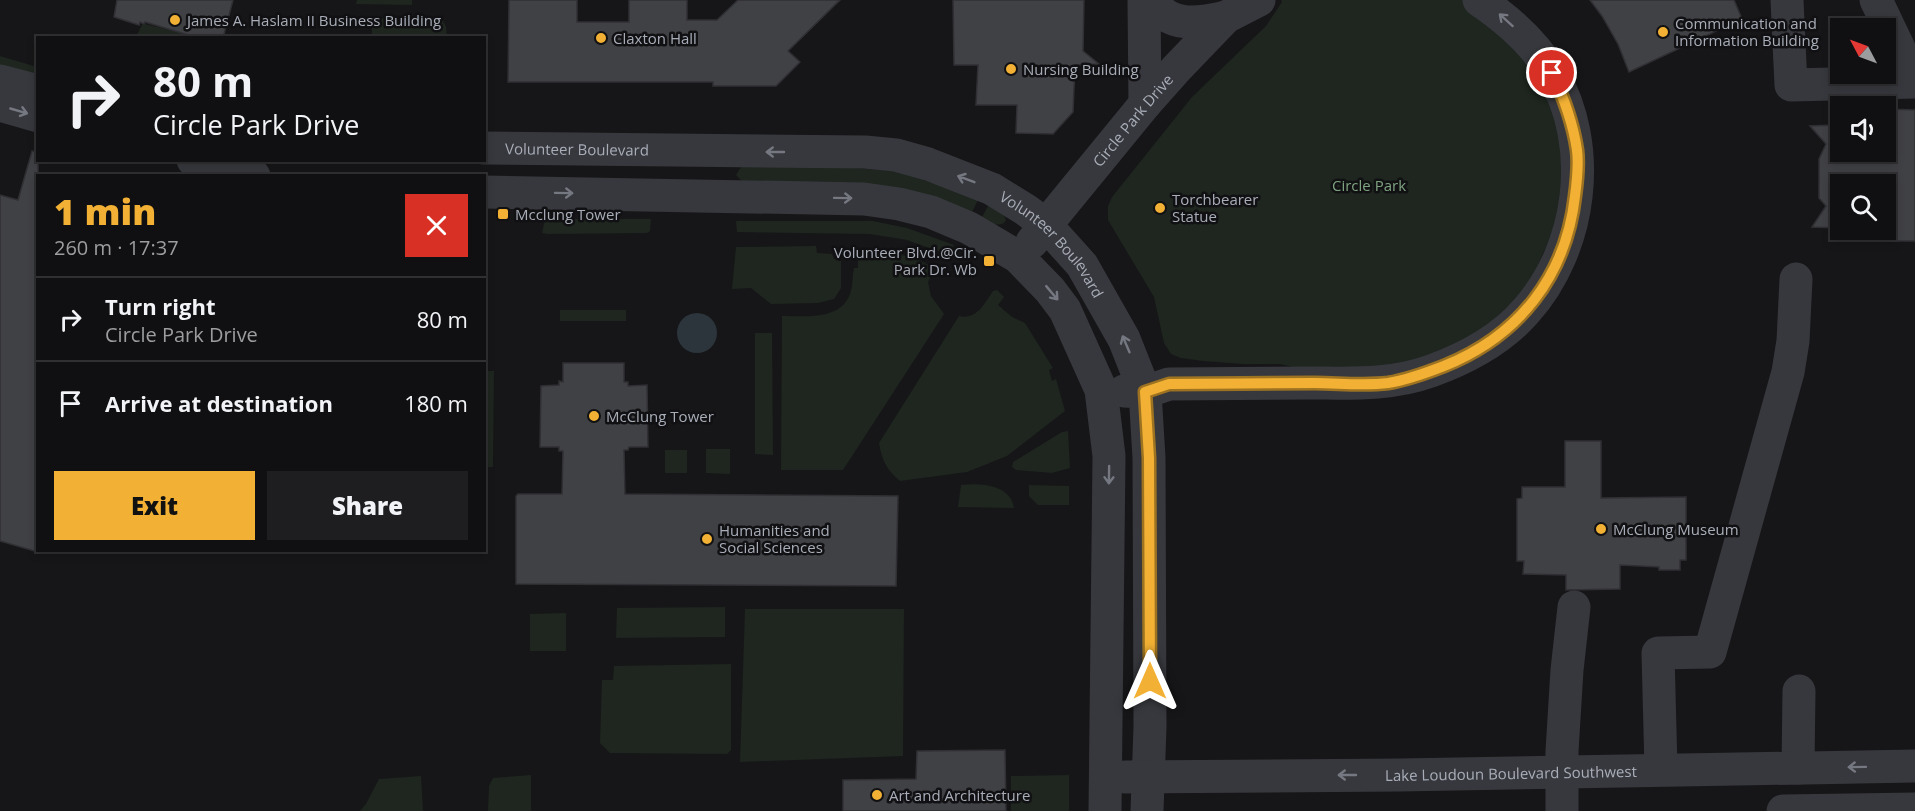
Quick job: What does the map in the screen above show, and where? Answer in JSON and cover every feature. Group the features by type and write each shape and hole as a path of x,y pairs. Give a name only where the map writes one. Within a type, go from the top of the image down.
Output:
{"street":[{"path":"1144,0 1144,104"},
{"path":"1152,0 1163,13 1176,20 1194,24 1226,17"},
{"name":"Circle Park Drive","path":"1018,257 1144,104 1226,17 1259,0"},
{"path":"1101,390 1145,392 1169,384 1387,383 1429,372 1469,356 1498,337 1526,311 1546,284 1562,252 1573,216 1578,173 1577,152 1570,117 1552,73 1516,30 1497,12 1479,0"},
{"path":"1787,0 1791,85 1915,83 1876,0"},
{"path":"0,81 36,90"},
{"path":"0,105 36,115"},
{"name":"Volunteer Boulevard","path":"486,148 865,152 896,155 927,164 992,189 1046,225 1082,265 1125,339 1145,392 1149,458 1150,545 1150,727 1147,811"},
{"path":"529,192 531,149"},
{"path":"720,195 722,152"},
{"path":"201,162 246,174"},
{"name":"Volunteer Boulevard","path":"486,192 864,199 931,212 969,228 1018,257 1050,290 1065,310 1101,390 1109,456 1105,811"},
{"path":"1661,769 1658,653 1710,652 1788,372 1793,341 1796,279"},
{"path":"1108,524 1124,523 1132,526 1150,545"},
{"path":"1563,811 1562,772 1567,670 1574,607"},
{"path":"1798,768 1799,691"},
{"name":"Lake Loudoun Boulevard Southwest","path":"1105,778 1915,766"},
{"path":"1782,811 1915,809"}],"green space":[{"path":"357,0 412,0 412,5 356,4"},
{"name":"Circle Park","path":"1281,0 1470,0 1541,68 1573,185 1522,302 1423,367 1310,371 1280,364 1203,361 1171,354 1164,343 1154,297 1108,220 1108,206 1112,197 1192,97 1266,26 1282,2"},
{"path":"378,19 442,19 447,36 372,36 372,24"},
{"path":"145,24 193,36 136,36 142,25"},
{"path":"0,56 36,67 36,78 0,67"},
{"path":"741,167 839,167 896,171 979,198 971,214 742,181 736,175"},
{"path":"989,204 1003,213 1006,220 1004,223 995,225 981,219"},
{"path":"545,219 651,219 650,231 647,233 548,234 542,233"},
{"path":"736,221 873,221 907,228 954,245 949,252 943,253 907,240 870,234 737,232"},
{"path":"816,246 817,253 832,254 834,259 839,258 838,261 841,261 841,288 834,299 818,303 771,304 751,288 732,289 736,247"},
{"path":"872,250 912,257 935,268 928,282 931,296 944,314 843,470 781,470 782,316 822,315 840,308 847,301 851,291 854,268 858,268 858,256 861,252 871,254"},
{"path":"997,290 1004,297 998,305 1012,317 1025,323 1053,368 1049,370 1052,381 1056,379 1065,411 1007,456 967,472 900,481 886,465 879,443 959,316 971,316 983,306 993,291"},
{"path":"560,310 626,310 626,321 560,321"},
{"path":"755,333 772,333 773,455 755,454"},
{"path":"486,371 494,371 493,467 486,467"},
{"path":"1068,431 1070,468 1052,473 1016,470 1012,467 1013,462 1062,432"},
{"path":"706,449 730,449 730,474 706,473"},
{"path":"665,450 687,450 687,473 665,473"},
{"path":"961,485 985,485 1000,490 1007,494 1014,508 958,507"},
{"path":"1029,485 1069,486 1069,505 1038,505 1029,496"},
{"path":"725,607 725,637 616,638 617,608"},
{"path":"745,609 904,609 903,756 740,762"},
{"path":"566,613 566,651 530,651 530,614"},
{"path":"731,664 731,750 727,754 610,753 600,743 602,680 613,680 614,666"},
{"path":"531,775 531,811 488,811 489,786 493,778"},
{"path":"1069,775 1069,811 1011,811 1011,776"},
{"path":"421,776 423,811 360,811 379,779"}],"shaded area":[{"path":"697,313 705,314 711,319 716,325 716,341 711,347 705,352 697,353 689,352 683,347 678,341 677,333 678,325 683,319 689,314"}],"building":[{"name":"James A. Haslam II Business Building","path":"117,0 233,0 224,36 191,36 145,22 144,24 140,22 139,25 114,17"},
{"path":"509,0 577,0 577,22 629,22 629,0 687,0 687,20 717,20 738,0 840,0 788,51 800,62 776,86 713,86 713,82 508,82"},
{"name":"Nursing Building","path":"953,0 1084,0 1083,51 1099,64 1075,65 1073,112 1053,134 1016,133 1017,105 976,105 978,65 954,65"},
{"name":"Communication and Information Building","path":"1590,0 1734,0 1742,19 1629,72 1618,44"},
{"path":"1896,109 1915,110 1915,241 1886,241 1896,240 1896,174 1830,174 1830,228 1812,227 1826,206 1819,198 1819,159 1826,144 1810,126 1830,125 1830,162 1896,162"},
{"path":"32,151 36,152 38,174 36,174 36,551 0,541 0,195 18,200"},
{"name":"Humanities and Social Sciences","path":"563,363 624,363 624,382 628,382 628,386 647,385 648,447 629,447 628,450 624,450 625,494 898,496 896,586 516,584 516,496 518,494 562,494 563,451 559,451 559,447 540,447 541,386 559,385 559,381 563,382"},
{"name":"McClung Museum","path":"1565,441 1601,441 1601,498 1686,497 1686,560 1680,560 1680,570 1620,565 1620,589 1566,590 1566,575 1523,574 1524,561 1517,561 1517,499 1522,498 1522,487 1565,487"},
{"name":"Art and Architecture","path":"1005,750 1006,811 843,811 843,780 916,779 917,751"}],"place":[{"name":"James A. Haslam II Business Building","path":"175,20"},
{"name":"Communication and Information Building","path":"1663,32"},
{"name":"Claxton Hall","path":"601,38"},
{"name":"Nursing Building","path":"1011,69"},
{"name":"Torchbearer Statue","path":"1160,208"},
{"name":"Mcclung Tower","path":"503,214"},
{"name":"Volunteer Blvd.@Cir. Park Dr. Wb","path":"989,261"},
{"name":"McClung Tower","path":"594,416"},
{"name":"McClung Museum","path":"1601,529"},
{"name":"Humanities and Social Sciences","path":"707,539"},
{"name":"Art and Architecture","path":"877,795"}],"route":[{"path":"1150,681 1149,458 1145,392 1169,384 1387,383 1429,372 1469,356 1498,337 1526,311 1546,284 1562,252 1573,216 1578,173 1577,152 1570,117 1552,73"}]}
